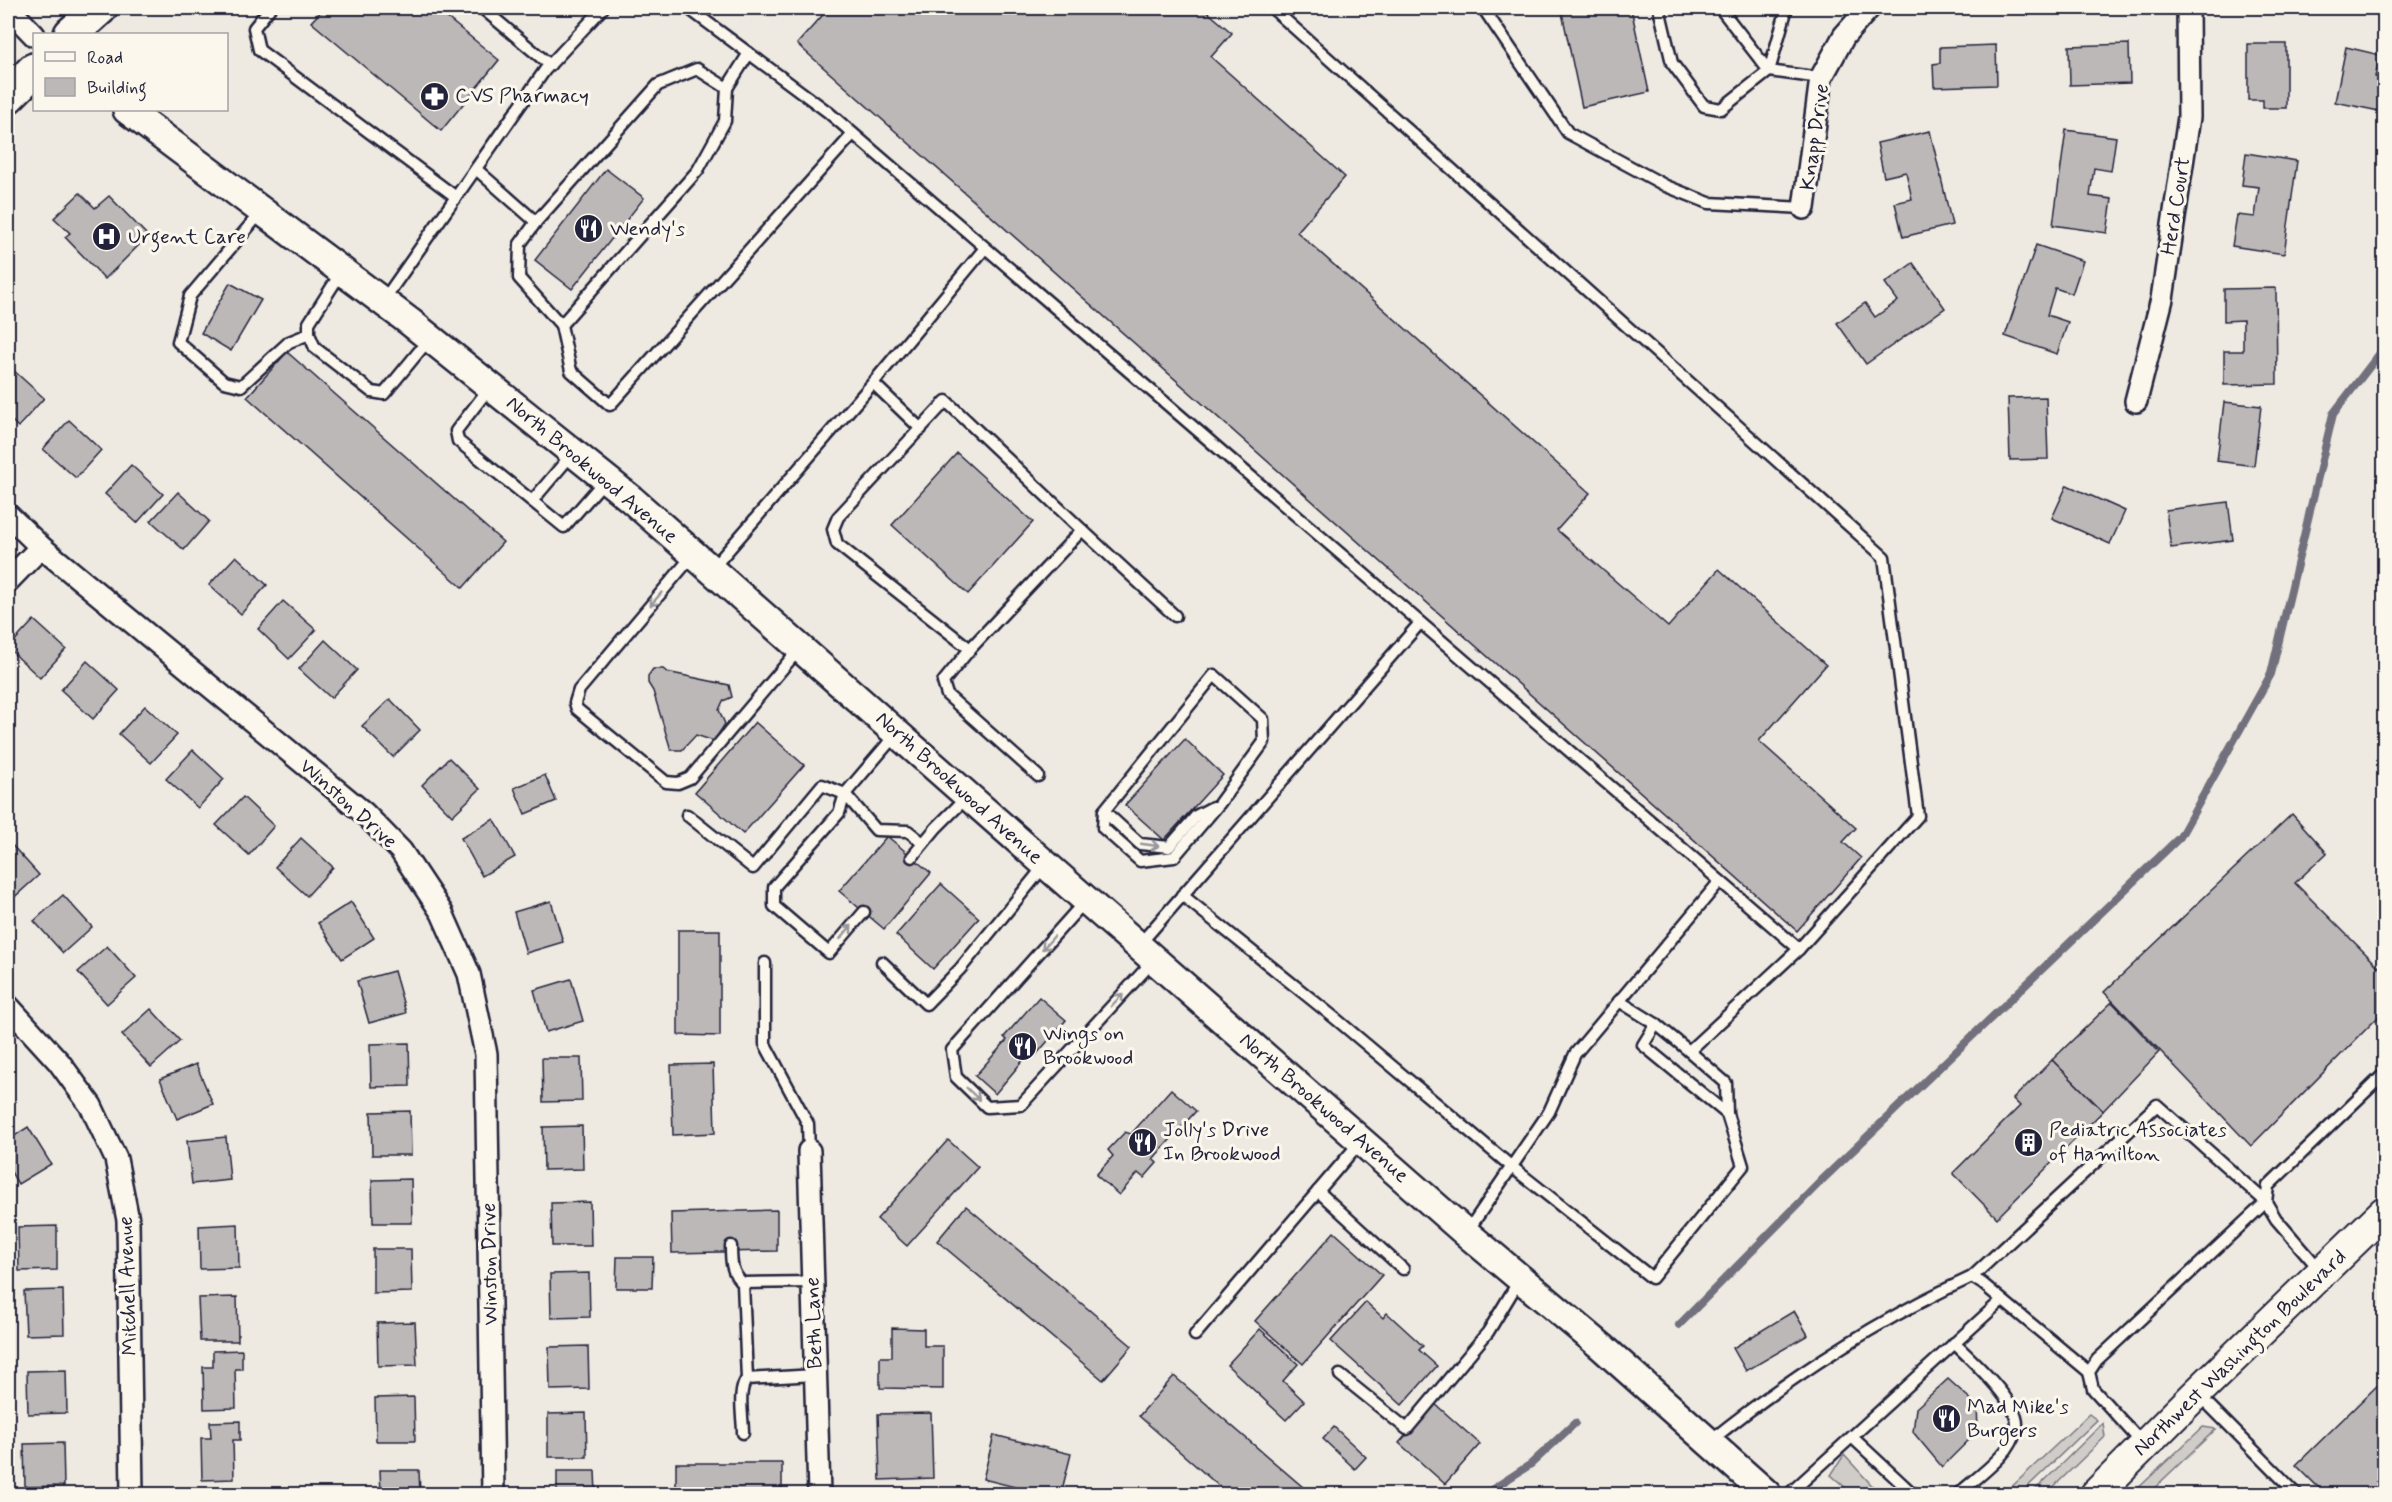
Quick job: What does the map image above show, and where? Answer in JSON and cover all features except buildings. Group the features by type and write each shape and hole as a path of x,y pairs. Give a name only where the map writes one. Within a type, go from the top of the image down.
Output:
{"main road":[{"path":"72,33 100,8"},
{"path":"8,96 33,71"},
{"name":"Northwest Washington Boulevard","path":"2096,1494 2385,1212"}],"street":[{"path":"8,8 33,34"},
{"name":"Knapp Drive","path":"1804,208 1821,78 1844,36 1869,8"},
{"name":"Herd Court","path":"2136,401 2162,299 2189,117 2188,8"},
{"name":"North Brookwood Avenue","path":"128,111 430,338 631,499 1466,1233 1602,1347 1767,1494"},
{"name":"Winston Drive","path":"8,515 41,547 364,813 401,851 442,913 470,974 486,1054 493,1494"},
{"path":"8,581 41,547"},
{"name":"Mitchell Avenue","path":"8,1006 59,1062 84,1097 116,1159 128,1220 132,1494"},
{"name":"Beth Lane","path":"809,1151 819,1494"}],"lane":[{"path":"270,8 254,28 259,50 456,197"},
{"path":"482,8 550,65"},
{"path":"382,301 550,65 603,8"},
{"path":"688,8 828,112 1799,949"},
{"path":"1272,8 1884,557 1918,816 1799,949 1689,1051"},
{"path":"1483,8 1568,133 1666,186 1709,203 1804,208"},
{"path":"1659,8 1672,63 1704,106 1720,109 1769,71 1787,8"},
{"path":"1719,8 1769,71 1821,78"},
{"path":"561,325 698,170 725,121 727,88 749,53"},
{"path":"727,88 697,69 658,85 536,222 520,244 519,278 561,325 570,371 610,405 853,134"},
{"path":"476,169 536,222"},
{"path":"262,211 190,296 178,342 224,382 241,386 289,342 309,334"},
{"path":"800,648 690,778 678,783 666,782 577,709 575,703 579,690 873,383 985,248"},
{"path":"342,271 309,323 309,334 315,348 372,392 384,394 430,338"},
{"path":"873,383 921,429"},
{"path":"490,386 460,423 456,431 458,441 564,526 605,480"},
{"path":"970,649 837,544 833,529 838,517 945,401 1175,616"},
{"path":"533,500 572,453"},
{"path":"1038,776 947,695 943,682 970,649 1082,530"},
{"path":"1087,899 952,1050 956,1077 987,1107 1020,1105 1147,952 1182,895 1420,623"},
{"path":"1214,675 1263,719 1264,742 1219,804 1174,857 1140,861 1103,828 1104,811 1214,675"},
{"path":"864,912 829,952 774,906 774,887 839,813 845,794 897,733"},
{"path":"687,815 753,868 822,785 845,794 876,830 908,831 923,843"},
{"path":"912,856 968,796"},
{"path":"1104,811 1140,844 1169,847 1196,816 1219,804"},
{"path":"882,962 926,1004 960,969 1045,864"},
{"path":"1466,1233 1549,1112 1575,1054 1720,881"},
{"path":"1182,895 1336,1019 1512,1167 1652,1278 1743,1166 1727,1114 1726,1083 1656,1024 1619,1002"},
{"path":"765,963 765,1044 808,1124 809,1151"},
{"path":"1656,1024 1643,1045 1727,1114"},
{"path":"2089,1372 2097,1360 2266,1202 2268,1186 2385,1074"},
{"path":"1708,1442 1752,1407 1832,1352 1922,1300 1972,1277 2157,1105 2266,1202 2276,1220 2322,1272"},
{"path":"1195,1335 1361,1140"},
{"path":"1318,1191 1403,1269"},
{"path":"731,1246 731,1261 735,1273 743,1283 747,1379"},
{"path":"1972,1277 2089,1372 2093,1389 2144,1446"},
{"path":"1340,1375 1407,1430 1488,1332 1520,1278"},
{"path":"743,1283 813,1282"},
{"path":"1790,1494 2002,1300"},
{"path":"1954,1343 1991,1380 2012,1409 2017,1423 2013,1438 2001,1456 1958,1494"},
{"path":"743,1433 742,1390 743,1383 747,1379 816,1375"},
{"path":"2197,1393 2297,1494"},
{"path":"1852,1437 1913,1494"}],"shaded area":[{"path":"2089,1414 2097,1420 2020,1494 2004,1494"},
{"path":"2103,1423 2105,1437 2046,1494 2031,1494"},
{"path":"2203,1427 2216,1429 2148,1494 2132,1494"},
{"path":"1844,1455 1880,1494 1853,1494 1831,1475"}],"waterway":[{"path":"1679,1325 1822,1180 2180,837 2271,674 2333,414 2384,348"},
{"path":"1485,1494 1531,1464 1575,1423"}],"place":[{"name":"CVS Pharmacy","path":"434,96"},
{"name":"Wendy's","path":"589,229"},
{"name":"Urgent Care","path":"107,237"},
{"name":"Wings on Brookwood","path":"1022,1046"},
{"name":"Jolly's Drive In Brookwood","path":"1142,1142"},
{"name":"Pediatric Associates of Hamilton","path":"2028,1142"},
{"name":"Mad Mike's Burgers","path":"1946,1419"}]}
